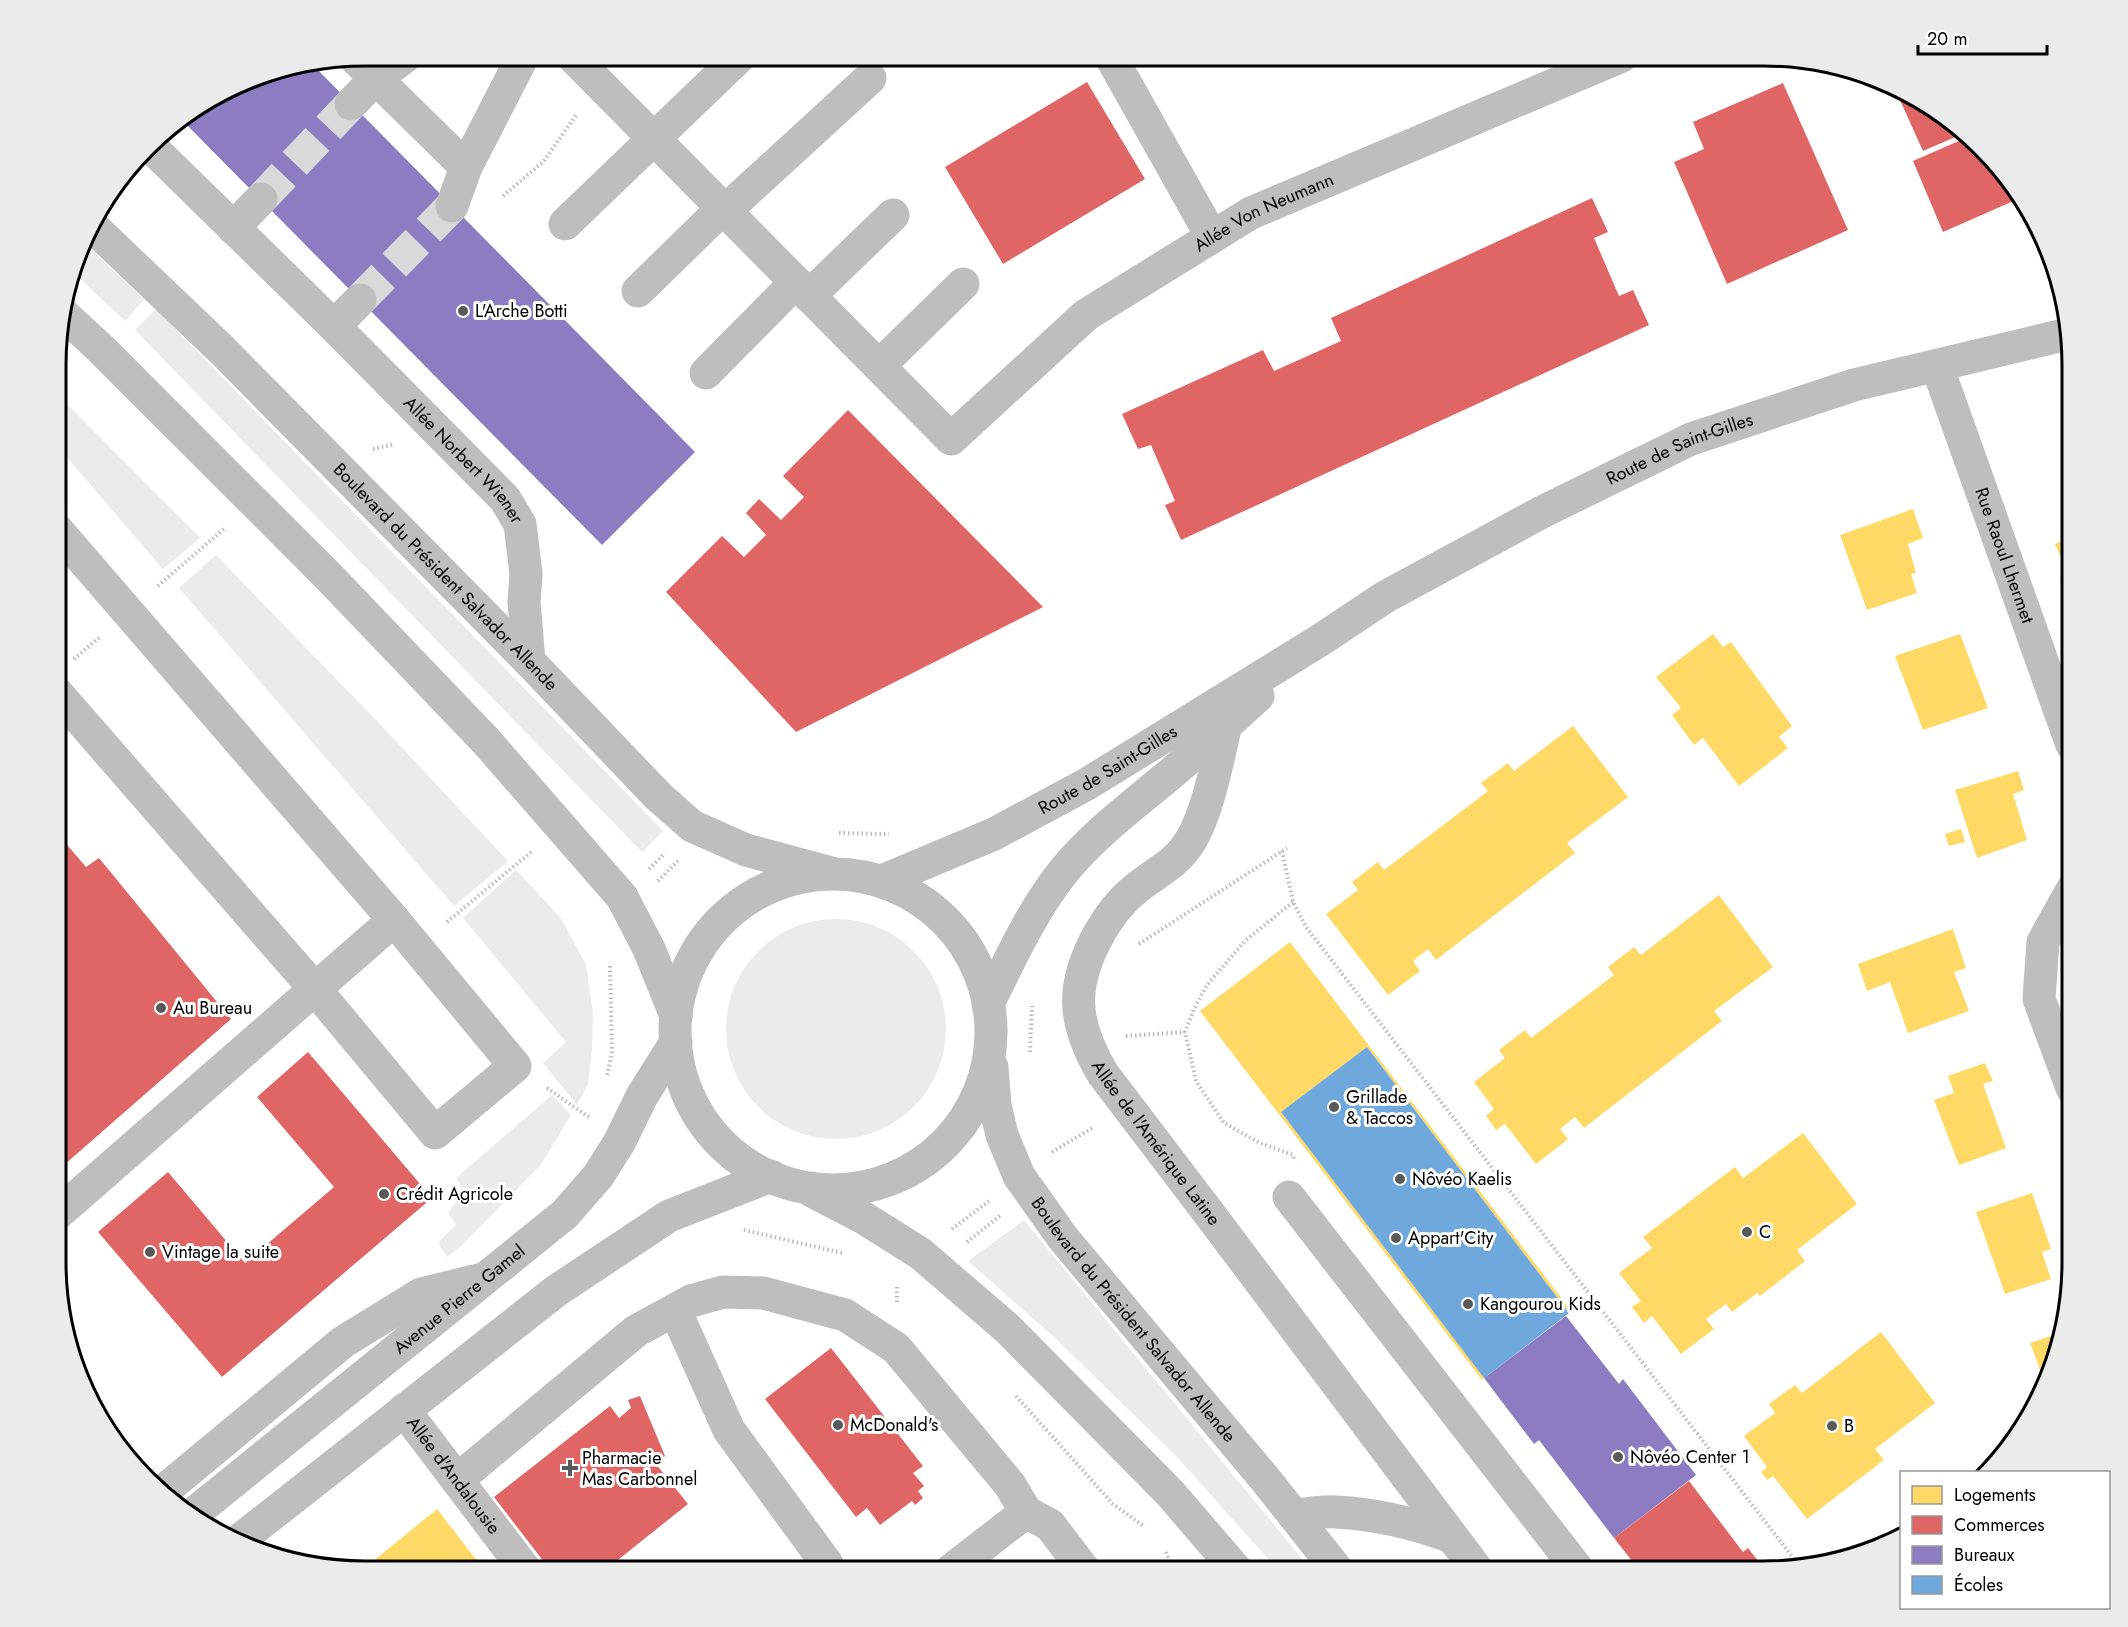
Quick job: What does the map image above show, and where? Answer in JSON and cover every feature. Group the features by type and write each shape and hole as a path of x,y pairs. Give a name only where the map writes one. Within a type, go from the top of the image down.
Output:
{"main road":[{"path":"452,206 466,167 519,66"},
{"path":"582,66 879,366 963,285"},
{"path":"565,224 729,66"},
{"path":"1116,66 1212,237"},
{"name":"Allée Von Neumann","path":"879,366 951,439 1086,315 1251,213 1598,66"},
{"path":"351,104 364,68 466,167"},
{"path":"638,291 870,78"},
{"name":"Allée Norbert Wiener","path":"156,152 506,499 520,524 526,574 524,602 529,662"},
{"path":"233,228 261,199"},
{"path":"706,373 893,215"},
{"name":"Boulevard du Président Salvador Allende","path":"98,232 223,351 658,796 692,826 746,850 831,873"},
{"path":"334,326 360,300"},
{"path":"70,320 329,577 486,741 622,897 649,949 676,1029"},
{"name":"Route de Saint-Gilles","path":"882,881 994,834 1087,784 1322,639 1385,597 1544,511 1690,439 1854,385 2060,336"},
{"name":"Rue Raoul Lhermet","path":"1937,366 2062,717"},
{"path":"66,540 394,920 515,1066 435,1133 315,989 66,703"},
{"name":"Route de Saint-Gilles","path":"988,1004 1011,956 1063,872 1107,827 1322,639"},
{"name":"Allée de l'Amérique Latine","path":"1226,724 1214,776 1201,818 1189,845 1176,861 1139,886 1114,909 1091,949 1079,979 1078,1004 1089,1051 1103,1074 1470,1561"},
{"path":"818,874 857,875 882,881 903,890 931,907 958,935 974,960 984,983 988,1004 991,1041 989,1060 977,1097 957,1130 925,1161 907,1172 872,1185 828,1190 789,1184 748,1165 727,1149 699,1114 689,1095 678,1060 676,1029 685,976 703,942 733,909 757,893 783,881 818,874"},
{"path":"2062,908 2043,942 2039,999 2062,1061"},
{"path":"66,1206 394,920"},
{"name":"Avenue Pierre Gamel","path":"198,1510 565,1214 598,1176 619,1143 676,1029"},
{"name":"Boulevard du Président Salvador Allende","path":"991,1041 995,1106 1002,1135 1019,1176 1063,1238 1330,1561"},
{"path":"245,1535 556,1291 654,1224 771,1176"},
{"path":"805,1187 864,1218 921,1254 1008,1329 1170,1493 1213,1557"},
{"path":"1289,1197 1572,1561"},
{"path":"168,1487 343,1342 421,1294 486,1279"},
{"path":"457,1480 636,1331 691,1301 723,1292 763,1293 845,1315 896,1348 1010,1485 1026,1512 1050,1526 1077,1561"},
{"path":"675,1310 729,1431 825,1561"},
{"name":"Allée d'Andalousie","path":"404,1410 518,1561"},
{"path":"963,1561 1026,1512"},
{"path":"1294,1515 1334,1512 1377,1516 1416,1524 1452,1537"}],"path":[{"path":"503,196 544,161 574,119 594,78"},
{"path":"622,897 692,826"},
{"path":"1091,949 1107,956 1141,944 1287,848"},
{"path":"1282,851 1293,902 1306,927 1794,1559"},
{"path":"656,884 681,859"},
{"path":"1289,1197 1298,1175 1293,1155 1260,1143 1224,1123 1196,1081 1185,1032 1206,985 1245,941 1293,902"},
{"path":"1031,1059 1029,1049 1032,1004"},
{"path":"1086,1038 1185,1032"},
{"path":"515,1066 591,1119"},
{"path":"1046,1144 1048,1155 1098,1125"},
{"path":"921,1254 1019,1176"},
{"path":"963,1246 1004,1213"}],"shaded area":[{"path":"90,249 144,299 125,321 79,278"},
{"path":"156,309 663,831 642,852 135,330"},
{"path":"66,403 200,538 163,569 66,456"},
{"path":"216,555 378,722 508,861 454,906 179,588"},
{"path":"516,870 560,917 586,964 593,1014 592,1050 588,1084 577,1105 543,1063 566,1042 463,918"},
{"path":"836,919 857,921 878,927 914,951 938,987 944,1008 946,1029 944,1050 938,1071 914,1107 878,1131 857,1137 836,1139 815,1137 794,1131 758,1107 734,1071 728,1050 726,1029 728,1008 734,987 758,951 794,927 815,921"},
{"path":"552,1095 571,1115 540,1166 461,1246 447,1257 438,1242 456,1225 448,1213 462,1194 461,1185 456,1178"},
{"path":"1024,1220 1304,1561 1270,1561 1175,1455 1054,1337 968,1261"}],"building: Logements":[{"path":"1913,509 1923,538 1908,544 1916,573 1911,574 1917,593 1867,610 1840,535"},
{"path":"2062,541 2062,560 2055,544"},
{"path":"1713,634 1723,647 1731,642 1792,726 1779,737 1788,748 1739,786 1703,738 1694,745 1672,715 1681,708 1656,677"},
{"path":"1960,634 1988,708 1923,730 1895,656"},
{"path":"1573,726 1628,797 1567,843 1575,853 1436,960 1428,949 1413,961 1420,971 1388,995 1326,914 1358,890 1352,882 1378,862 1384,870 1488,791 1481,783 1508,763 1514,771"},
{"path":"2018,771 2024,790 2013,794 2027,840 1977,858 1955,790"},
{"path":"1961,829 1965,842 1949,846 1945,834"},
{"path":"1719,895 1773,967 1714,1011 1722,1021 1584,1128 1575,1117 1560,1129 1568,1139 1536,1164 1505,1124 1496,1130 1486,1116 1494,1109 1474,1082 1505,1058 1499,1050 1525,1030 1531,1038 1614,975 1608,967 1634,947 1641,955"},
{"path":"1953,929 1966,968 1954,972 1969,1011 1908,1033 1890,982 1867,991 1858,964"},
{"path":"1290,942 1572,1312 1569,1313 1367,1047 1281,1112 1484,1378 1482,1380 1200,1011"},
{"path":"1985,1063 1993,1081 1983,1084 2006,1148 1959,1165 1934,1100 1954,1093 1948,1076"},
{"name":"C","path":"1803,1133 1857,1204 1797,1250 1805,1261 1760,1296 1757,1293 1732,1312 1726,1304 1706,1319 1714,1329 1681,1354 1652,1316 1644,1323 1632,1307 1641,1301 1619,1273 1652,1248 1643,1237 1735,1167 1743,1178"},
{"path":"2032,1193 2051,1249 2042,1252 2051,1279 2005,1294 1976,1212"},
{"name":"B","path":"1881,1332 1935,1403 1875,1449 1884,1460 1807,1519 1773,1476 1767,1480 1761,1472 1767,1467 1744,1436 1775,1413 1769,1404 1795,1385 1802,1393"},
{"path":"2053,1335 2041,1371 2030,1343"},
{"path":"437,1509 477,1561 373,1561"}],"building: Commerces":[{"path":"1087,82 1145,179 1003,264 945,167"},
{"path":"1783,83 1848,230 1727,284 1674,162 1704,149 1693,122"},
{"path":"1900,99 1929,116 1956,137 1923,151"},
{"path":"1960,140 1988,168 2013,201 1943,232 1913,161"},
{"path":"1592,198 1608,232 1594,238 1619,296 1633,290 1649,325 1181,540 1165,505 1175,501 1151,445 1138,449 1122,414 1263,350 1274,371 1341,341 1331,318"},
{"path":"848,410 1043,607 796,732 666,592 722,536 744,557 766,535 746,513 759,499 781,520 804,497 783,476"},
{"path":"66,844 86,867 99,858 231,1019 66,1163"},
{"path":"308,1052 432,1198 222,1377 98,1232 168,1172 245,1263 334,1187 257,1097"},
{"name":"McDonald's","path":"831,1348 923,1466 913,1473 924,1486 918,1491 923,1498 915,1505 912,1501 880,1525 867,1508 856,1517 765,1399"},
{"path":"640,1396 665,1456 656,1464 688,1504 617,1561 543,1561 494,1497 610,1406 619,1418 631,1408 628,1400"},
{"path":"1689,1481 1743,1552 1748,1548 1758,1561 1632,1561 1614,1538"}],"building: Bureaux":[{"name":"L'Arche Botti","path":"318,70 695,452 602,545 187,125 215,106 251,89 288,76"},
{"path":"1566,1316 1619,1384 1623,1379 1696,1475 1614,1538 1539,1440 1534,1444 1484,1378"}],"building: Écoles":[{"name":"Nôvéo Kaelis","path":"1367,1047 1569,1313 1484,1378 1281,1112"}],"tunnel":[{"path":"261,199 351,104"},
{"path":"360,300 452,206"}],"place":[{"name":"L'Arche Botti","path":"463,311"},
{"name":"Au Bureau","path":"161,1008"},
{"name":"Grillade & Taccos","path":"1334,1107"},
{"name":"Nôvéo Kaelis","path":"1400,1179"},
{"name":"Crédit Agricole","path":"384,1194"},
{"name":"C","path":"1747,1232"},
{"name":"Appart'City","path":"1396,1238"},
{"name":"Vintage la suite","path":"150,1252"},
{"name":"Kangourou Kids","path":"1468,1304"},
{"name":"McDonald's","path":"838,1425"},
{"name":"B","path":"1832,1426"},
{"name":"Nôvéo Center 1","path":"1618,1457"},
{"name":"Pharmacie Mas Carbonnel","path":"570,1468"}]}
